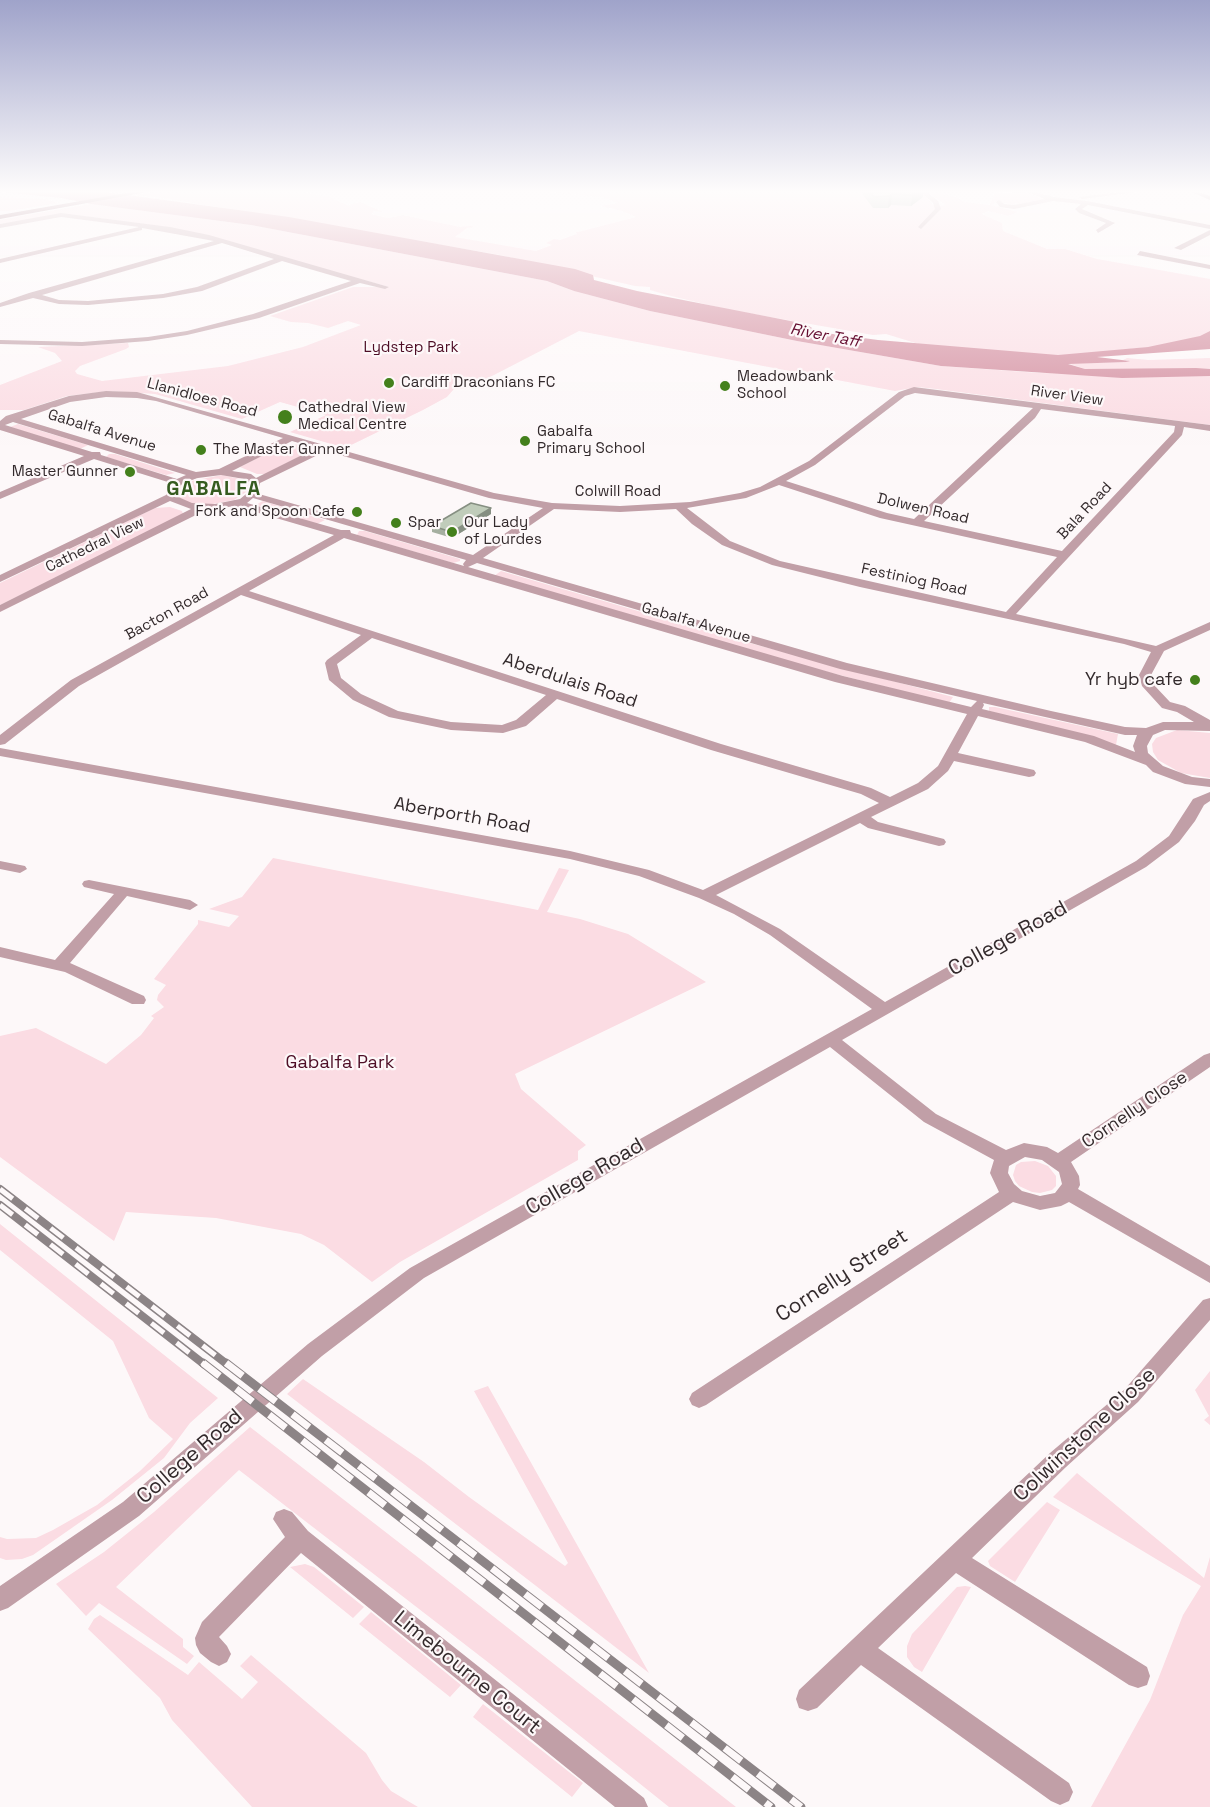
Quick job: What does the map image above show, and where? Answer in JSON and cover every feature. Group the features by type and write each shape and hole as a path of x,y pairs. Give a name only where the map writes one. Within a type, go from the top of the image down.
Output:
{"street":[{"path":"0,305 97,276"},
{"path":"32,295 59,302 88,303 163,296 199,289 233,276"},
{"path":"341,276 385,287"},
{"path":"0,342 82,344 178,334 256,316 358,281"},
{"name":"River View","path":"920,390 1210,428"},
{"name":"Colwill Road","path":"291,438 473,491 552,506 620,509 679,506 742,496 779,482 812,463 902,394 920,390"},
{"name":"Llanidloes Road","path":"0,425 69,399 93,395 130,394 157,399 291,438"},
{"path":"916,523 1032,416 1038,407"},
{"name":"Gabalfa Avenue","path":"0,416 196,475"},
{"name":"Gabalfa Avenue","path":"0,425 178,482"},
{"name":"Bala Road","path":"1008,616 1179,433 1180,425"},
{"path":"291,438 221,472 196,475 178,482 171,490 171,497 182,504 203,507 237,503 254,488 324,448"},
{"path":"0,496 108,449"},
{"name":"Gabalfa Avenue","path":"221,472 240,474 254,488 357,526 756,642 981,700 1125,731 1148,732"},
{"name":"Dolwen Road","path":"779,482 835,502 916,523 1064,555"},
{"name":"Cathedral View","path":"0,579 171,497"},
{"name":"Gabalfa Avenue","path":"237,503 786,664 974,713 1089,739 1149,762 1171,775"},
{"path":"462,569 552,506"},
{"name":"Festiniog Road","path":"679,506 702,527 726,543 776,563 1157,650"},
{"name":"Cathedral View","path":"0,609 203,507"},
{"name":"Bacton Road","path":"0,741 75,682 357,526"},
{"name":"Aberdulais Road","path":"239,591 716,747 866,791 891,803"},
{"path":"1210,626 1157,650 1147,669 1145,680 1152,692 1166,705 1181,709 1210,727"},
{"path":"370,634 331,663 335,680 342,688 394,714 452,726 503,729 521,723 554,695"},
{"path":"704,895 891,803 936,777 951,756 981,700"},
{"path":"1163,726 1163,710 1166,705"},
{"path":"1149,762 1142,754 1140,746 1142,738 1148,732 1163,726 1210,727"},
{"name":"Aberporth Road","path":"0,752 570,855 644,873 704,895 763,924 884,1009"},
{"path":"951,756 1029,773"},
{"path":"1171,775 1190,781 1210,783"},
{"name":"College Road","path":"0,1600 131,1509 288,1372 382,1298 428,1267 1153,856 1182,829 1204,799 1171,775"},
{"path":"861,817 873,825 939,842"},
{"path":"0,865 20,869"},
{"path":"89,884 190,905"},
{"path":"59,965 124,891"},
{"path":"0,952 59,965 138,1000"},
{"path":"830,1039 930,1118 1005,1158"},
{"name":"Cornelly Close","path":"1059,1161 1210,1059"},
{"path":"1024,1150 1036,1151 1059,1161 1070,1176 1071,1185 1068,1192 1060,1199 1040,1203 1028,1201 1012,1193 1001,1181 999,1173 1005,1158 1024,1150"},
{"path":"1068,1192 1210,1275"},
{"name":"Cornelly Street","path":"699,1400 1012,1193"},
{"name":"Colwinstone Close","path":"808,1699 1058,1461 1131,1396 1210,1306"},
{"name":"Limebourne Court","path":"284,1519 300,1539 635,1807"},
{"path":"219,1654 208,1645 207,1638 210,1630 300,1539"},
{"path":"954,1559 1138,1676"},
{"path":"860,1650 1060,1792"}],"green space":[{"name":"Lydstep Park","path":"350,276 522,276 547,281 574,291 650,311 797,341 941,366 1039,373 1210,376 1210,425 918,387 895,391 579,331 467,388 454,389 447,397 423,410 345,448 290,432 326,415 280,402 242,419 155,394 110,391 67,396 24,410 0,410 0,385 62,361 55,353 38,347 128,343 129,347 126,349 80,366 75,371 77,374 102,381 228,366 303,347 361,325 348,321 328,328 270,316 353,287 389,287"},
{"path":"593,276 1195,276 1210,279 1210,335 1179,344 1062,356 922,345 886,334 873,335 730,310 650,290 650,287"},
{"path":"1127,358 1149,360 1210,358 1210,369 1085,369 1067,363 1126,362 1128,360 1123,360"},
{"path":"18,424 88,445 80,449 10,427"},
{"path":"284,445 307,446 310,451 266,474 257,474 240,467"},
{"path":"109,454 175,473 166,475 106,457"},
{"path":"222,475 245,480 249,483 249,490 234,500 207,505 190,503 178,497 176,493 180,485 186,482"},
{"path":"263,501 325,520 317,524 255,505"},
{"path":"170,507 182,511 183,514 0,605 0,583 155,508"},
{"path":"359,531 460,559 460,561 453,563 357,535"},
{"path":"501,571 727,637 953,697 949,703 820,670 494,576"},
{"path":"989,707 1118,734 1116,745 989,711"},
{"path":"1177,730 1210,733 1210,778 1181,773 1158,760 1153,752 1152,744 1156,738"},
{"name":"Gabalfa Park","path":"273,858 538,910 559,868 569,870 547,912 580,919 628,934 706,982 515,1074 521,1089 586,1145 578,1151 578,1160 400,1262 372,1282 324,1245 301,1234 216,1218 126,1212 114,1241 0,1157 0,1036 36,1028 106,1064 141,1035 154,1018 151,1016 164,1007 157,1000 166,985 154,979 198,924 198,920 229,927 239,916 209,909 242,897"},
{"path":"1035,1161 1048,1166 1056,1176 1056,1186 1052,1190 1032,1192 1019,1186 1015,1181 1013,1175 1016,1165 1021,1162"},
{"path":"0,1224 218,1398 190,1423 164,1458 112,1500 33,1555 22,1559 6,1560 0,1558 0,1537 7,1539 36,1538 53,1530 97,1505 140,1471 173,1439 149,1418 113,1341 0,1250"},
{"path":"1210,1371 1210,1425 1204,1420 1209,1416 1195,1390"},
{"path":"303,1379 424,1462 565,1566 568,1563 474,1391 488,1386 649,1673 287,1394"},
{"path":"250,1427 736,1807 669,1807 489,1663 239,1470 116,1587 183,1639 183,1647 194,1656 187,1664 99,1603 86,1616 56,1584 104,1552 154,1512"},
{"path":"1077,1473 1204,1578 1210,1557 1210,1807 1091,1807 1150,1700 1183,1615 1201,1586 1053,1497"},
{"path":"1047,1502 1060,1510 1015,1582 990,1566 988,1561"},
{"path":"305,1564 314,1567 364,1607 353,1618 290,1567"},
{"path":"957,1587 971,1587 922,1672 914,1667 907,1657 907,1646 912,1634"},
{"path":"371,1612 461,1685 450,1697 359,1624"},
{"path":"100,1615 188,1675 199,1662 242,1699 258,1682 240,1666 251,1655 366,1753 391,1791 418,1807 252,1807 172,1720 160,1698 88,1629 94,1619"},
{"path":"483,1704 583,1783 572,1797 473,1717"}],"water":[{"name":"River Taff","path":"522,276 593,276 594,280 637,291 806,324 818,332 878,340 1058,355 1148,347 1200,336 1210,331 1210,349 1097,357 1130,361 1126,362 1068,364 1085,369 1210,369 1210,376 1122,378 941,366 797,341 650,311 574,291 547,281"}],"building":[{"path":"471,503 491,508 452,532 432,526"}],"railway":[{"path":"0,1189 228,1365"},
{"path":"0,1205 205,1365"},
{"path":"203,1363 771,1807"},
{"path":"226,1363 801,1807"}],"place":[{"name":"Cardiff Draconians FC","path":"389,383"},
{"name":"Meadowbank School","path":"725,386"},
{"name":"Cathedral View Medical Centre","path":"285,417"},
{"name":"Gabalfa Primary School","path":"525,441"},
{"name":"The Master Gunner","path":"201,450"},
{"name":"Master Gunner","path":"130,472"},
{"name":"Fork and Spoon Cafe","path":"357,512"},
{"name":"Spar","path":"396,523"},
{"name":"Our Lady of Lourdes","path":"452,532"},
{"name":"Yr hyb cafe","path":"1195,680"}],"district":[{"name":"GABALFA","path":"214,490"}]}
